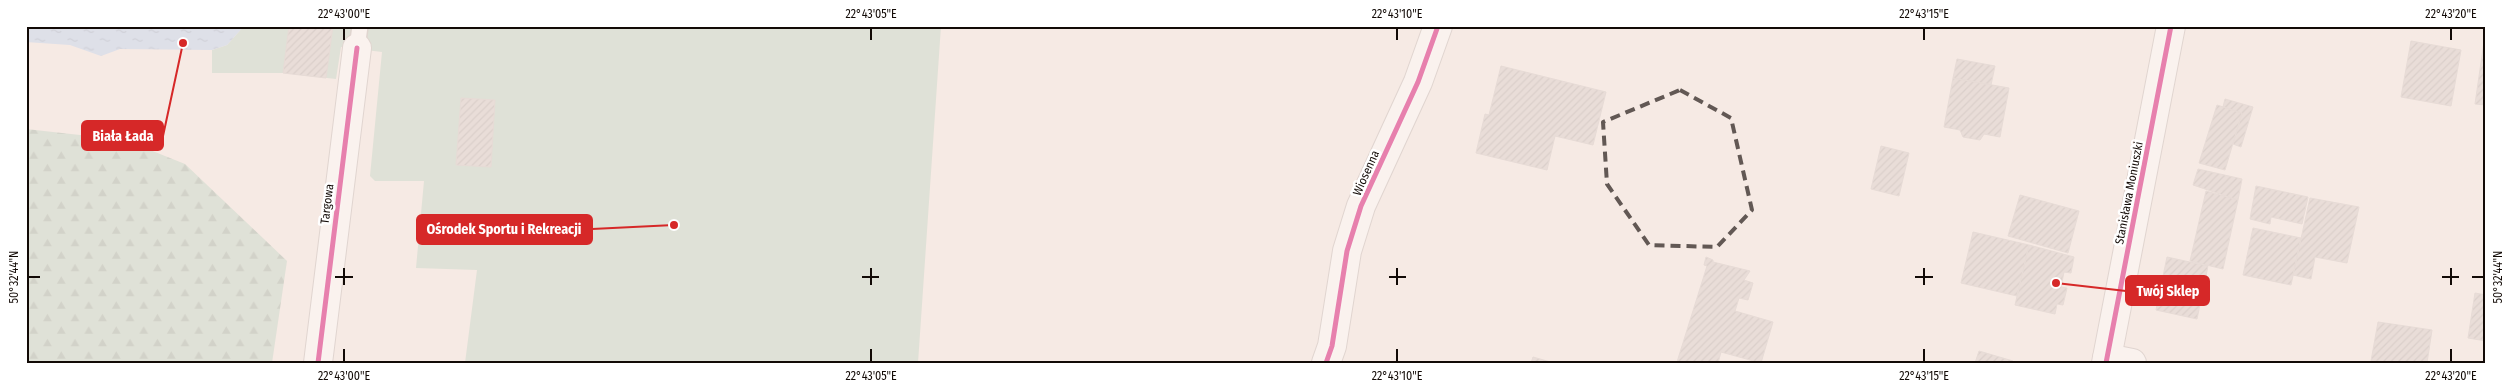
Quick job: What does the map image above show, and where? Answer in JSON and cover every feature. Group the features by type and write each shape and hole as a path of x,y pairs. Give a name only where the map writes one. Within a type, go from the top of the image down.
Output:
{"street":[{"name":"Wiosenna","path":"1326,363 1350,242 1362,206 1418,82 1438,26"},
{"name":"Stanisława Moniuszki","path":"2115,361 2171,26"},
{"name":"Targowa","path":"318,363 358,37"}],"highlighted area":[{"path":"1680,90 1731,118 1752,210 1717,247 1649,245 1607,184 1603,122"}],"green space":[{"path":"244,26 941,26 918,363 465,363 477,270 416,268 424,181 375,181 370,176 382,52 341,47 336,79 283,73 212,73 212,50 227,45"},
{"path":"26,129 125,140 185,164 287,261 272,363 26,363"}],"water":[{"path":"26,26 244,26 227,45 212,50 120,49 101,56 70,45 26,42"}],"building":[{"path":"289,26 333,26 326,78 283,73"},
{"path":"2486,28 2486,105 2475,104"},
{"path":"2411,41 2461,50 2451,106 2401,97"},
{"path":"1957,59 1995,66 1991,85 1953,78"},
{"path":"1501,66 1606,92 1593,145 1555,136 1547,170 1476,153 1485,114 1489,115"},
{"path":"1953,78 2009,88 2000,137 1984,134 1980,140 1963,137 1960,130 1944,127"},
{"path":"461,98 495,100 491,167 456,165"},
{"path":"2225,99 2253,107 2241,147 2233,144 2242,113 2223,107"},
{"path":"2217,105 2242,113 2225,170 2199,163"},
{"path":"1881,146 1909,153 1899,196 1871,189"},
{"path":"2198,169 2242,179 2238,200 2193,185"},
{"path":"2256,186 2308,197 2302,224 2271,217 2270,224 2250,219"},
{"path":"2206,191 2238,200 2223,269 2190,261"},
{"path":"2020,195 2079,211 2068,253 2008,236"},
{"path":"2310,198 2359,207 2347,263 2315,257 2311,279 2293,275"},
{"path":"2253,228 2301,238 2291,285 2243,275"},
{"path":"1973,232 2029,245 2017,296 1961,283"},
{"path":"2029,245 2074,257 2071,273 2064,272 2061,287 2067,288 2063,305 2057,304 2055,314 2015,305"},
{"path":"1706,257 1713,260 1713,262 1750,271 1744,280 1753,283 1748,300 1739,298 1735,311 1773,322 1761,363 1721,352 1718,363 1674,363 1677,362 1707,266 1704,265"},
{"path":"2167,257 2208,266 2197,319 2156,310"},
{"path":"2475,293 2486,295 2486,341 2468,338"},
{"path":"2378,322 2432,330 2427,363 2371,361"},
{"path":"1979,351 2013,361 2013,363 1975,363"},
{"path":"1533,357 1554,363 1531,363"}],"cycle path":[{"path":"1326,363 1332,346 1347,251 1361,206 1418,82 1438,26"},
{"path":"2106,363 2171,26"},
{"path":"318,363 357,48"}],"place":[{"name":"Biała Łada","path":"183,43"},
{"name":"Ośrodek Sportu i Rekreacji","path":"674,225"},
{"name":"Twój Sklep","path":"2056,283"}]}
